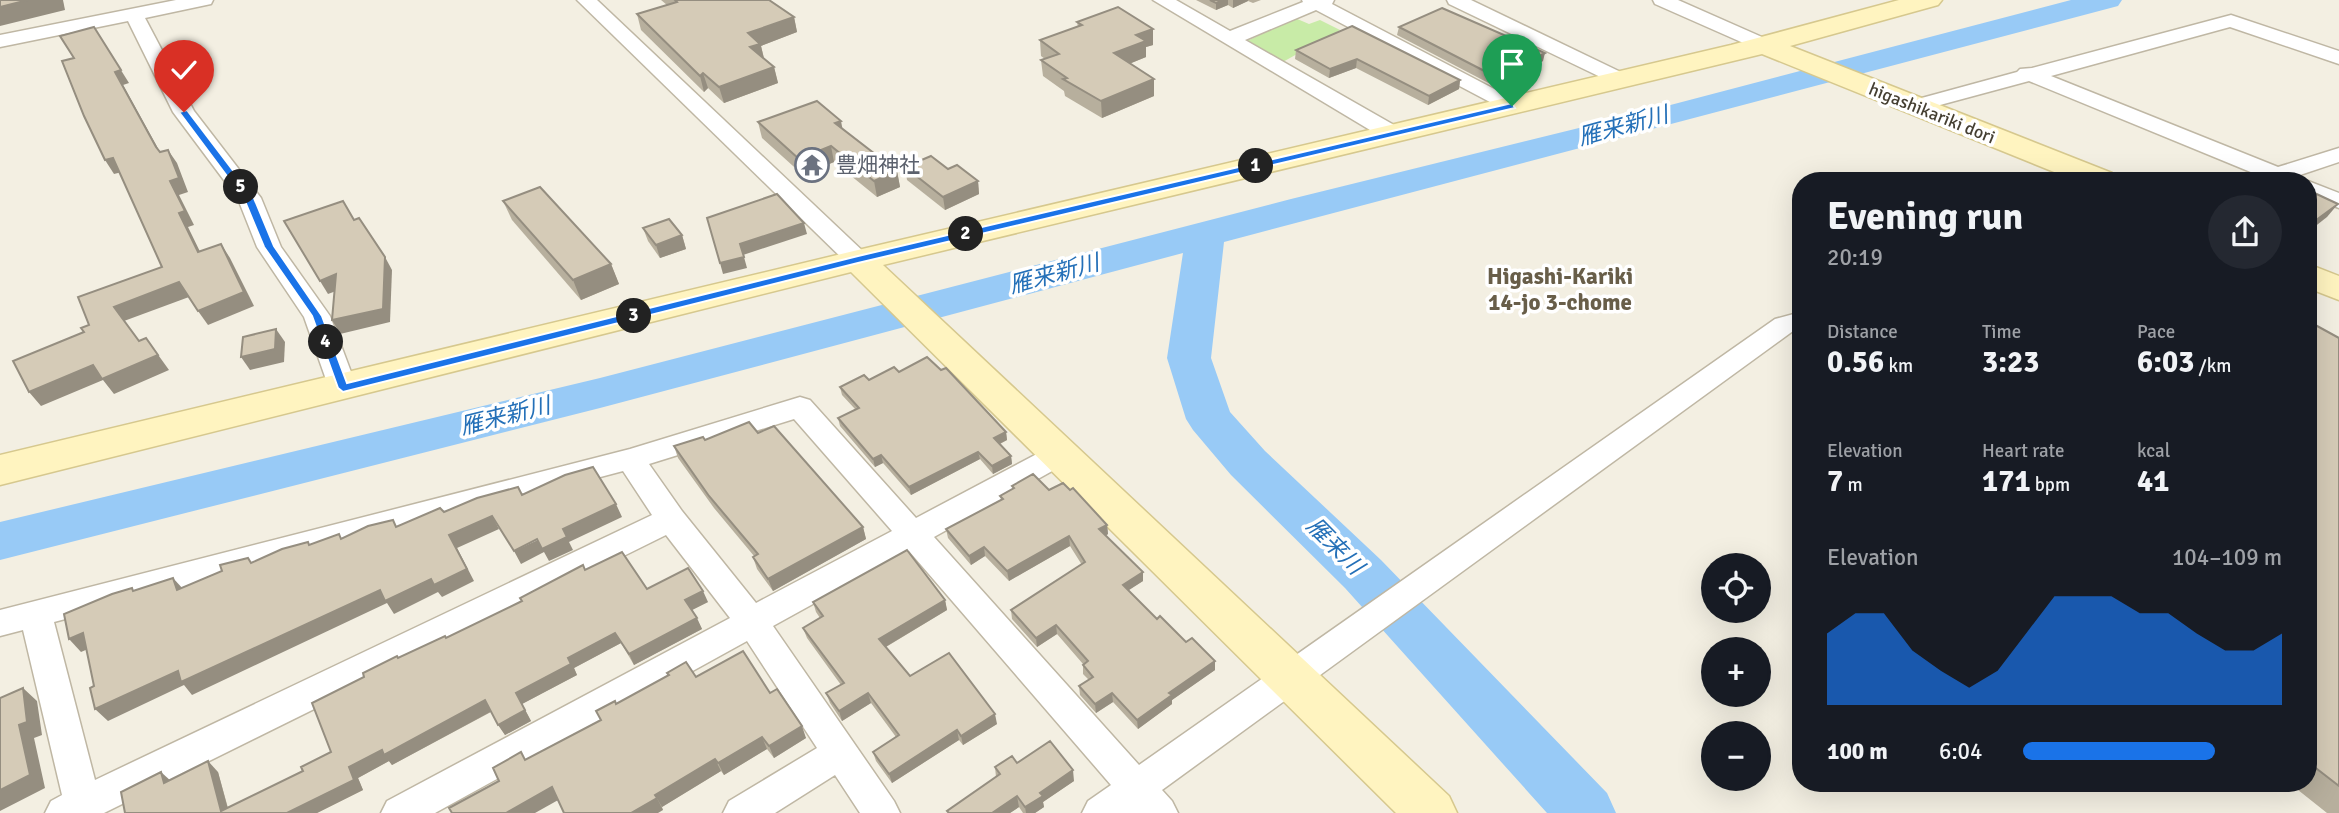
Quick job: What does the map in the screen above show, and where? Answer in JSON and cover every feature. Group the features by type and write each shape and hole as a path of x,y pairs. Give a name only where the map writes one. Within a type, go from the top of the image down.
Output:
{"street":[{"path":"0,41 204,0"},
{"path":"586,0 1431,813"},
{"path":"1162,0 1393,134"},
{"path":"1456,0 1622,80"},
{"path":"1662,0 1774,49"},
{"path":"0,470 343,388 868,269 1393,134 1622,80 1774,49 1929,0"},
{"path":"1228,39 1318,1 1512,106"},
{"path":"134,15 184,112 249,198 269,247 317,316 343,388"},
{"path":"1903,101 2027,73 2231,21 2339,58"},
{"name":"higashikariki dori","path":"1774,49 2081,172"},
{"path":"2027,73 2261,172"},
{"path":"2292,172 2339,155"},
{"path":"2317,192 2339,201"},
{"path":"2317,279 2339,289"},
{"path":"1101,813 1148,800 1293,678 1784,325 1792,323"},
{"path":"0,623 630,459 800,407 1148,800"},
{"path":"400,813 1060,454"},
{"path":"630,459 671,519 753,623 881,813"},
{"path":"36,614 78,810 671,519"},
{"path":"742,813 839,754"}],"green space":[{"path":"1295,18 1309,24 1320,20 1340,30 1281,63 1243,43"}],"building":[{"path":"0,0 28,0 0,7"},
{"path":"675,0 769,0 794,17 748,33 760,44 750,47 774,67 719,87 703,73 700,76 637,14 677,2"},
{"path":"1118,7 1153,29 1136,35 1146,41 1114,53 1154,79 1101,101 1063,79 1067,78 1041,60 1059,54 1040,40 1082,25 1077,22"},
{"path":"1442,8 1545,53 1498,78 1399,27"},
{"path":"1352,26 1460,80 1429,96 1357,59 1330,69 1296,50"},
{"path":"94,27 121,70 115,72 156,147 160,152 168,150 179,178 170,181 185,211 179,213 198,252 221,244 244,292 198,311 179,282 114,307 139,341 146,338 158,355 102,379 93,365 29,392 13,361 84,332 81,328 89,325 78,297 162,267 113,158 105,160 62,61 74,58 60,36"},
{"path":"817,101 841,121 835,123 897,171 874,181 831,146 799,159 758,122"},
{"path":"931,156 948,169 957,165 978,181 943,197 905,167"},
{"path":"540,187 611,264 573,280 503,201"},
{"path":"777,194 804,223 740,244 744,257 720,263 707,218"},
{"path":"2317,194 2338,204 2317,219"},
{"path":"343,201 354,220 359,218 385,257 383,309 332,320 336,274 320,281 284,221"},
{"path":"669,219 682,235 656,245 643,228"},
{"path":"2317,326 2339,338 2339,786 2317,769"},
{"path":"276,329 275,349 241,357 243,337"},
{"path":"927,357 941,370 946,368 1006,432 994,438 1011,456 992,466 978,452 909,487 881,455 873,459 838,418 859,408 840,387 864,375 869,380 894,367 899,372"},
{"path":"749,422 758,433 774,426 863,527 768,579 753,557 758,554 709,496 674,446 703,437 705,440"},
{"path":"593,467 616,504 563,529 567,537 542,549 537,539 514,551 492,516 449,535 467,569 434,585 431,579 385,601 380,590 181,682 178,671 95,709 90,688 94,686 83,633 69,639 64,614 112,594 132,588 133,591 173,578 177,590 222,571 220,565 248,558 251,563 282,549 308,542 309,545 339,534 341,539 368,526 393,520 396,527 440,508 444,512 477,498 518,487 522,495 565,475"},
{"path":"1033,474 1049,490 1063,483 1070,490 1073,488 1107,525 1099,529 1143,572 1123,585 1157,619 1160,616 1186,642 1192,638 1215,661 1169,693 1172,695 1137,720 1112,693 1095,704 1079,686 1093,677 1083,665 1088,661 1056,625 1036,638 1011,610 1085,562 1069,536 1007,571 984,547 969,556 946,529 1003,499 1000,496"},
{"path":"907,550 945,600 879,639 910,676 949,653 995,714 961,736 957,730 889,774 873,752 899,735 868,693 839,711 826,693 844,683 803,628 823,616 813,602"},
{"path":"622,552 647,589 688,568 703,591 685,600 697,618 629,654 615,633 568,658 571,664 516,693 525,710 498,725 485,700 384,755 382,750 349,767 354,780 287,813 125,813 121,792 161,772 164,783 208,761 221,811 303,771 301,767 331,752 312,703 364,677 363,673 397,656 398,658 445,636 446,638 522,601 520,598 583,565 585,570"},
{"path":"743,651 770,693 777,689 802,726 769,746 762,737 718,763 715,759 655,795 657,798 631,813 564,813 552,787 506,813 452,813 449,808 499,781 493,768 521,752 525,760 601,720 596,711 615,701 616,704 669,675 667,673 686,662 696,677"},
{"path":"23,688 27,722 19,725 30,775 0,790 0,698"},
{"path":"1050,741 1073,770 1040,793 1043,796 1025,807 1017,796 992,813 947,811 1000,774 995,767 1012,756 1017,763"}],"waterway":[{"name":"雁来新川","path":"1205,235 1304,207 1650,121 2107,0"},
{"name":"雁来新川","path":"0,541 600,393 1205,235"},
{"name":"雁来川","path":"1205,235 1189,358 1209,419 1248,463 1363,574 1586,813"}],"place":[{"name":"豊畑神社","path":"812,165"}],"district":[{"name":"Higashi-Kariki 14-jo 3-chome","path":"1560,289"}],"route":[{"path":"184,112 249,198 269,247 317,316 343,388 858,260 1512,106"}]}
